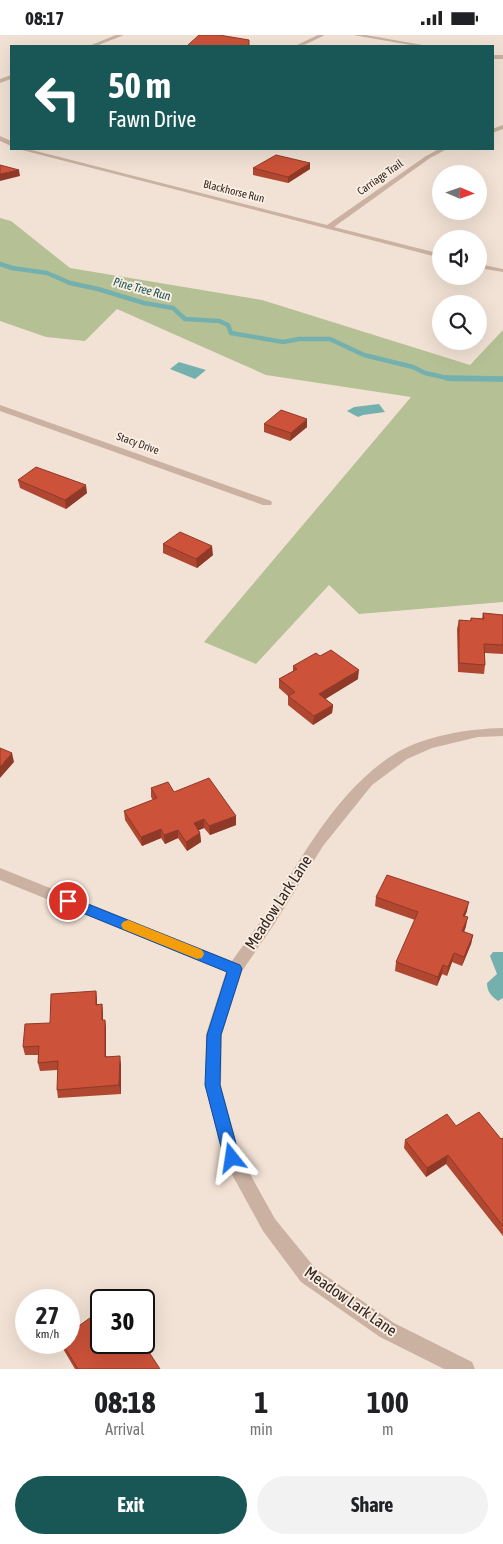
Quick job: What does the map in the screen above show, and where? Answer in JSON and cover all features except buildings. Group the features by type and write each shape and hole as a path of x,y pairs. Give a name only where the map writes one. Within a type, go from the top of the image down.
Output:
{"street":[{"path":"94,45 117,35"},
{"path":"300,45 322,35"},
{"path":"356,35 419,45"},
{"name":"Blackhorse Run","path":"25,150 330,226 432,254"},
{"name":"Carriage Trail","path":"330,226 428,157 442,150"},
{"path":"487,267 500,271"},
{"name":"Stacy Drive","path":"0,408 267,503"},
{"name":"Meadow Lark Lane","path":"465,1369 388,1330 308,1275 269,1225 232,1158 213,1085 214,1035 235,969 268,922 318,841 367,782 402,756 429,744 478,733 503,732"},
{"path":"0,874 235,969"}],"green space":[{"path":"0,218 11,221 70,268 262,300 470,365 484,350 487,350 487,347 503,330 503,602 359,614 329,585 256,664 204,642 411,397 266,375 117,309 85,341 46,337 0,321"}],"water":[{"path":"179,362 206,370 195,379 170,369"},
{"path":"379,404 385,412 358,417 347,411 354,407"},
{"path":"493,952 503,952 503,998 498,1001 490,993 487,986 487,983 497,974 490,956"}],"waterway":[{"name":"Pine Tree Run","path":"0,264 12,268 47,273 70,283 98,289 144,303 173,308 185,319 219,321 228,325 231,333 283,342 299,339 330,339 364,355 448,378"},
{"name":"Pine Tree Run","path":"448,378 503,379 452,379 448,378"}],"slow traffic":[{"path":"128,925 197,954"}],"route":[{"path":"68,901 235,969 214,1035 213,1085 232,1158"}]}
